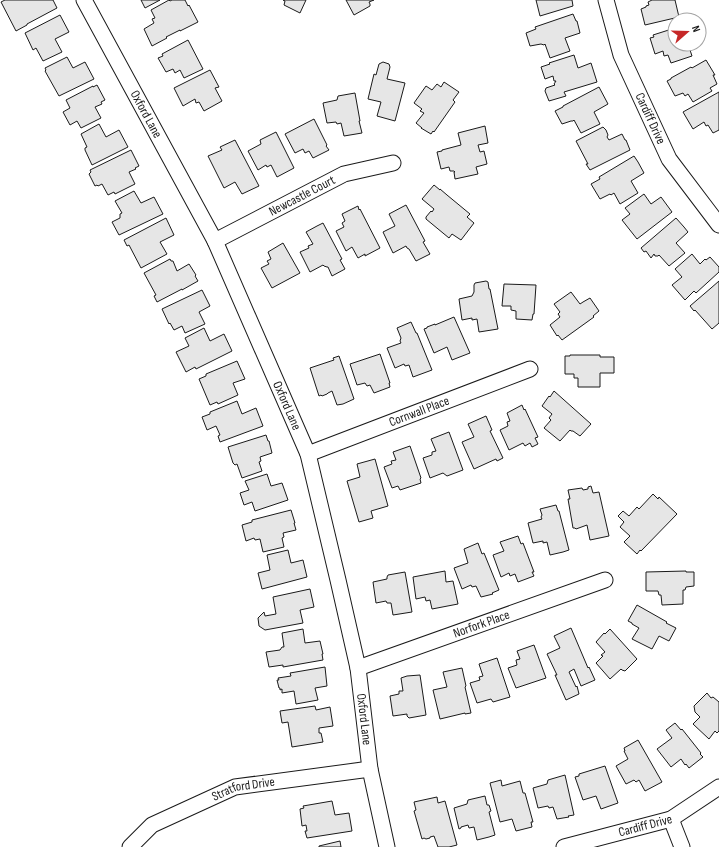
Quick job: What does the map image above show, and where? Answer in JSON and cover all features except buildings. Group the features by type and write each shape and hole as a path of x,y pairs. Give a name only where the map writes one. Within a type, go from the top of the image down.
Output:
{"street":[{"name":"Oxford Lane","path":"84,0 215,241 308,454 358,668 370,769 387,847"},
{"name":"Cardiff Drive","path":"606,0 621,56 669,160 719,225"},
{"name":"Newcastle Court","path":"215,241 344,174 393,163"},
{"name":"Cornwall Place","path":"308,454 530,369"},
{"name":"Norfork Place","path":"358,668 605,580"},
{"name":"Stratford Drive","path":"130,847 152,825 235,787 370,769"},
{"name":"Cardiff Drive","path":"564,847 671,819 719,787"},
{"path":"671,819 682,847"}]}
